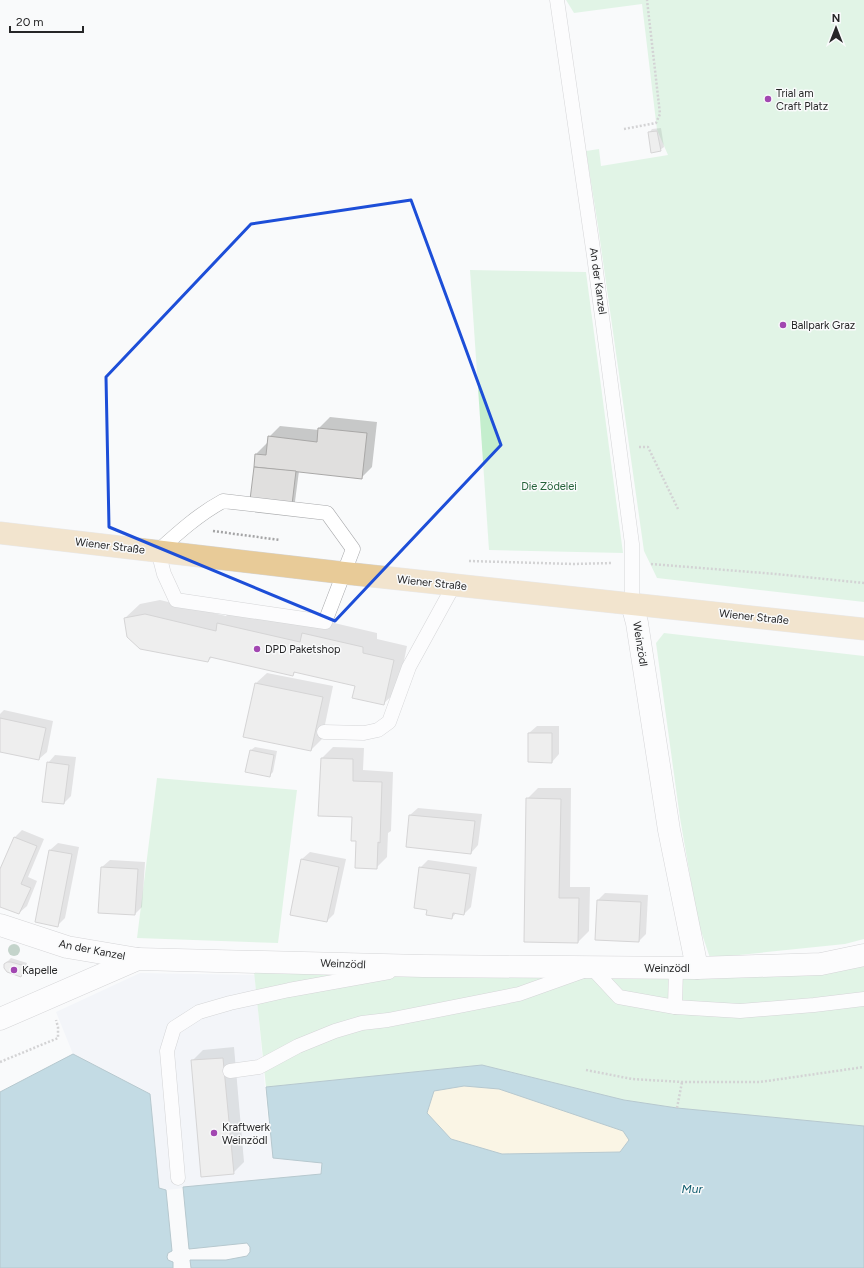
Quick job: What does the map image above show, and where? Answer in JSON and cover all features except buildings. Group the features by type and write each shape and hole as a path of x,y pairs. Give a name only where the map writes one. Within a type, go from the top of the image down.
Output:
{"main road":[{"name":"Wiener Straße","path":"0,533 344,573 864,629"}],"street":[{"name":"Weinzödl","path":"632,604 637,623 669,830 697,968"},
{"name":"An der Kanzel","path":"0,925 67,947 138,959"},
{"name":"Weinzödl","path":"0,1018 138,959 423,966 697,968 821,964 864,955"}],"lane":[{"name":"An der Kanzel","path":"557,0 594,256 632,544 632,604"},
{"path":"223,501 326,512 353,549 325,622 176,600 164,574 158,551 184,528 207,510 223,501"},
{"path":"324,732 364,733 378,730 389,722 408,667 454,585"},
{"path":"178,1178 167,1052 174,1028 199,1012 230,1003 289,990 423,966"},
{"path":"230,1071 259,1067 298,1046 335,1031 362,1023 396,1018 519,994 592,968 620,997 675,1007 740,1011 864,1000"},
{"path":"675,1007 676,968"}],"path":[{"path":"624,129 656,122 660,114 647,0"},
{"path":"648,447 678,509"},
{"path":"184,528 286,540"},
{"path":"463,561 574,564 631,563 776,574 864,583"},
{"path":"0,1062 58,1038 58,1028"},
{"path":"586,1070 632,1079 682,1082 760,1082 864,1067"},
{"path":"677,1108 682,1082"}],"highlighted area":[{"path":"411,200 501,445 335,621 109,527 106,377 251,224"}],"shaded area":[{"name":"Kraftwerk Weinzödl","path":"140,973 255,975 268,1122 322,1163 321,1174 166,1190 159,1189 150,1094 73,1054 56,1012"}],"green space":[{"path":"566,0 864,0 864,602 657,578 644,551 586,151 599,149 601,166 668,155 657,130 642,4 574,13"},
{"name":"Die Zödelei","path":"470,270 586,272 623,553 489,550"},
{"path":"664,633 864,656 864,939 845,944 710,958 698,922 680,818 656,643"},
{"path":"157,778 297,790 278,943 137,938"},
{"path":"864,955 864,1126 677,1108 624,1100 482,1065 266,1087 253,962 423,966"}],"sand":[{"path":"464,1086 499,1089 623,1131 629,1139 621,1152 502,1154 451,1139 427,1113 434,1091"}],"water":[{"path":"73,1054 150,1094 159,1188 166,1190 172,1251 168,1253 167,1257 168,1260 173,1262 173,1268 0,1268 0,1092"},
{"name":"Mur","path":"482,1065 624,1100 677,1108 864,1126 864,1268 191,1268 190,1260 226,1260 247,1256 250,1252 250,1247 247,1243 189,1249 183,1187 321,1174 322,1163 273,1158 266,1087","holes":["464,1086 499,1089 623,1131 629,1140 620,1152 502,1154 451,1139 427,1113 434,1091"]}],"place":[{"name":"Trial am Craft Platz","path":"768,99"},
{"name":"Ballpark Graz","path":"783,325"},
{"name":"DPD Paketshop","path":"257,649"},
{"name":"Kapelle","path":"14,970"},
{"name":"Kraftwerk Weinzödl","path":"214,1133"}]}
